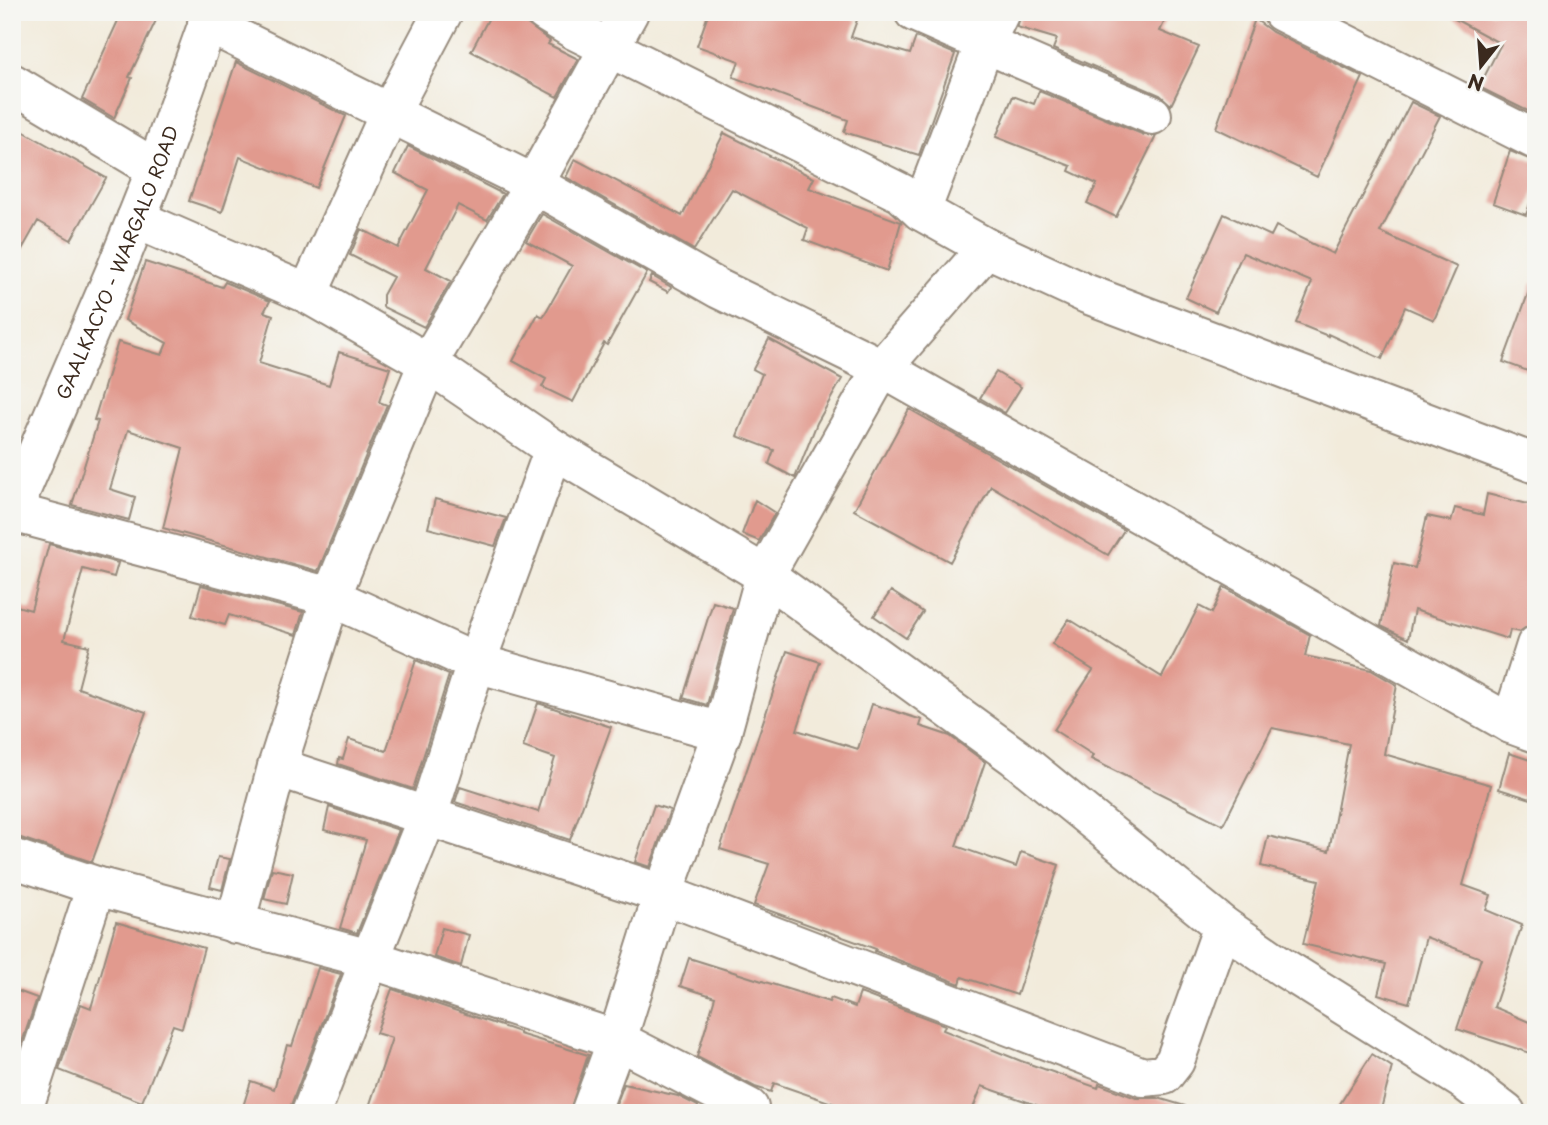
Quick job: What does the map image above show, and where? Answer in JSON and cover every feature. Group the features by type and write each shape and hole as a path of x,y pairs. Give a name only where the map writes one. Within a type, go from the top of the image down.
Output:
{"street":[{"path":"308,294 389,114 443,12"},
{"path":"545,12 576,31 901,193 921,211 987,248 1087,294 1536,464"},
{"path":"235,925 277,767 331,597 428,363 534,184 629,12"},
{"path":"914,12 993,28 1152,115"},
{"path":"1282,12 1332,23 1536,140"},
{"path":"209,18 389,114 534,184 719,289 882,368 1523,728 1536,645"},
{"name":"GAALKACYO - WARGALO ROAD","path":"12,511 156,169 209,18"},
{"path":"921,211 993,28"},
{"path":"12,83 156,169"},
{"path":"136,219 308,294 428,363 554,449 765,575 1015,757 1223,926 1284,968 1463,1080 1491,1109"},
{"path":"590,1113 617,1040 663,894 722,732 765,575 882,368 987,248"},
{"path":"311,1113 428,818 476,663 554,449"},
{"path":"12,511 331,597 476,663 722,732"},
{"path":"277,767 663,894 1143,1077 1164,1075 1175,1061 1223,926"},
{"path":"12,858 96,886 370,959 617,1040 749,1108"},
{"path":"22,1113 96,886"}],"building":[{"path":"122,12 160,12 129,77 132,78 114,118 82,99"},
{"path":"492,12 523,12 526,23 550,41 548,44 578,59 557,97 471,51"},
{"path":"709,12 836,12 857,20 851,37 910,54 916,37 955,54 919,155 844,132 848,120 733,77 739,61 697,46"},
{"path":"1022,12 1169,12 1160,31 1199,47 1171,105 1160,95 1053,49 1057,39 1017,27"},
{"path":"1442,12 1536,12 1536,115 1479,87 1501,44"},
{"path":"1255,19 1272,32 1363,77 1317,177 1216,128"},
{"path":"236,62 346,116 316,188 240,157 222,212 189,201"},
{"path":"1039,91 1144,135 1156,136 1116,217 1087,203 1097,184 1069,171 1071,166 996,137 1013,96 1034,104"},
{"path":"1411,102 1440,116 1380,232 1457,267 1434,320 1405,307 1382,359 1328,334 1296,323 1312,282 1243,253 1216,312 1186,298 1224,214 1271,236 1276,226 1333,254"},
{"path":"12,125 106,178 71,240 38,221 12,267"},
{"path":"724,133 814,178 809,188 901,222 887,271 804,240 808,228 732,189 694,250 566,177 575,159 682,216"},
{"path":"408,146 503,194 487,220 458,205 426,268 451,281 424,327 383,307 383,295 393,277 350,255 361,229 398,248 428,190 395,173"},
{"path":"1510,151 1536,162 1536,186 1526,215 1493,203"},
{"path":"542,214 647,273 607,345 604,343 573,402 542,387 546,379 513,361 538,314 543,317 572,266 526,241"},
{"path":"145,262 222,287 225,282 270,301 264,312 273,315 259,363 329,385 339,352 390,368 379,402 387,405 318,571 163,528 183,448 128,430 110,489 135,497 129,520 72,505 98,421 94,420 118,342 162,355 167,343 125,320"},
{"path":"652,276 671,287 668,292 649,282"},
{"path":"1532,283 1536,283 1536,374 1503,362"},
{"path":"769,339 842,379 817,423 795,478 769,464 774,450 737,436 762,374 753,369"},
{"path":"996,372 1021,387 1005,413 980,398"},
{"path":"909,409 1124,530 1108,555 991,486 950,562 854,510"},
{"path":"1487,494 1536,506 1536,624 1531,624 1519,632 1510,630 1508,639 1414,610 1408,639 1381,626 1394,563 1415,568 1427,516 1451,521 1455,508 1483,515"},
{"path":"435,499 506,518 495,546 428,528"},
{"path":"755,500 775,513 759,541 742,534"},
{"path":"49,544 118,563 114,577 83,569 64,640 89,646 78,688 146,712 92,862 12,835 12,625 17,606 31,610"},
{"path":"201,585 303,612 296,635 229,615 225,625 192,616"},
{"path":"1224,587 1310,635 1305,656 1371,670 1397,685 1384,754 1491,785 1463,885 1491,895 1486,910 1522,925 1494,1007 1536,1025 1536,1055 1457,1029 1481,958 1426,937 1409,1003 1378,994 1386,964 1303,944 1319,880 1261,866 1268,836 1329,851 1349,744 1272,728 1223,825 1091,759 1093,755 1054,730 1093,670 1052,644 1069,619 1162,677 1199,606 1212,613"},
{"path":"891,591 923,612 906,638 874,616"},
{"path":"713,602 733,608 707,705 683,698"},
{"path":"787,651 820,662 797,730 858,749 872,704 922,720 920,726 950,736 985,762 956,846 1016,867 1021,852 1059,865 1017,995 962,977 960,984 875,951 876,949 754,905 769,864 720,849"},
{"path":"416,660 449,675 413,789 338,764 339,758 343,759 349,739 386,751"},
{"path":"538,703 611,727 570,840 455,802 460,787 538,812 555,758 523,747"},
{"path":"1509,753 1536,762 1536,783 1531,799 1499,789"},
{"path":"654,805 670,810 650,867 635,862"},
{"path":"329,807 399,830 357,933 340,928 366,840 324,830"},
{"path":"218,857 230,859 222,890 210,887"},
{"path":"272,869 293,873 286,904 264,899"},
{"path":"116,922 204,948 182,1028 173,1025 142,1102 59,1070 81,1004 91,1008"},
{"path":"442,928 469,935 461,966 434,957"},
{"path":"689,958 829,1002 831,998 855,1007 860,993 945,1025 943,1030 1021,1061 1098,1088 1099,1084 1136,1098 1158,1098 1185,1106 1184,1113 1059,1113 982,1086 971,1113 861,1113 774,1083 771,1092 755,1087 697,1057 715,997 680,986"},
{"path":"318,968 341,974 290,1113 241,1113 251,1081 274,1089 287,1045 292,1046"},
{"path":"12,989 37,998 18,1054 12,1051"},
{"path":"392,989 519,1034 588,1055 569,1113 367,1113 392,1038 376,1033"},
{"path":"1372,1054 1392,1067 1380,1113 1334,1113"},
{"path":"624,1084 678,1096 698,1106 697,1113 613,1113"}]}
